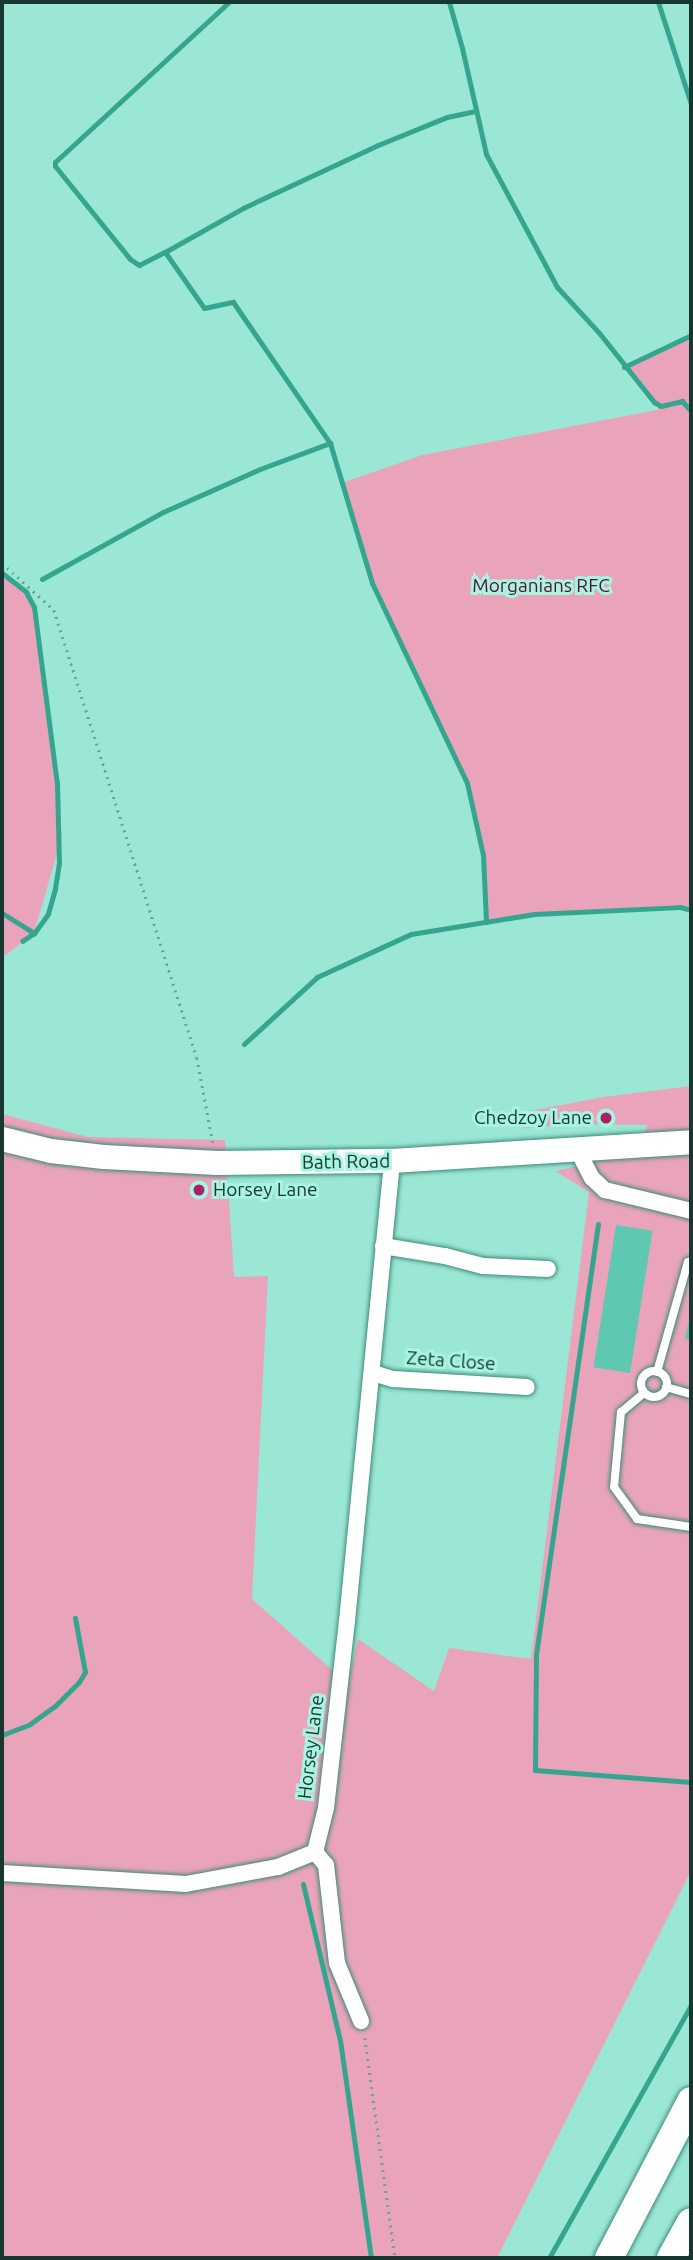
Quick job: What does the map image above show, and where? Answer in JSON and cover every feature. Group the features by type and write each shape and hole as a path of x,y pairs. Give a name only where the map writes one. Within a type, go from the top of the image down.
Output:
{"highway":[{"path":"609,2258 691,2101"},
{"path":"671,2258 691,2222"}],"main road":[{"name":"Bath Road","path":"2,1139 51,1150 104,1157 217,1163 391,1161 576,1147 691,1142"}],"street":[{"path":"576,1147 592,1178 605,1190 691,1211"},
{"name":"Horsey Lane","path":"315,1852 326,1808 373,1373 391,1161"},
{"path":"383,1246 446,1249 483,1266 548,1269"},
{"name":"Zeta Close","path":"373,1373 393,1379 527,1387"},
{"path":"2,1873 186,1884 278,1867 315,1852 326,1865 337,1963 361,2021"}],"lane":[{"path":"657,1372 688,1262 691,1261"},
{"path":"644,1393 657,1397 666,1387 666,1381 657,1372"},
{"path":"644,1393 642,1380 645,1375 657,1372"},
{"path":"666,1387 691,1394"},
{"path":"644,1393 621,1412 614,1487 637,1519 691,1527"}],"path":[{"path":"2,564 54,610 197,1058 217,1163"},
{"path":"361,2021 368,2053 395,2258"}],"green space":[{"name":"Morganians RFC","path":"691,335 691,910 680,907 534,914 486,922 483,855 467,783 372,583 342,483 422,455 657,410 661,406 624,367"},
{"path":"2,574 26,592 34,607 62,836 34,933 2,958"},
{"path":"691,1086 691,1871 497,2258 2,2258 2,1114 88,1137 225,1140 234,1277 268,1276 252,1599 348,1684 358,1639 434,1691 449,1648 531,1659 589,1192 555,1171 631,1154 648,1125 577,1124 523,1128 520,1113 603,1097"}],"building":[{"path":"616,1225 653,1231 630,1373 593,1367"},
{"path":"691,1316 691,1340 685,1339"}],"waterway":[{"path":"229,2 55,162 55,166 130,259 139,265 165,252 204,308 233,302 330,443 372,583 467,783 483,855 486,922"},
{"path":"449,2 486,154 557,287 600,334 654,402 661,406 682,401 691,411"},
{"path":"658,2 691,104"},
{"path":"165,252 243,208 378,145 447,117 476,111"},
{"path":"624,367 691,335"},
{"path":"42,579 163,512 260,469 330,443"},
{"path":"2,573 26,592 34,607 57,783 59,863 48,914 34,933"},
{"path":"244,1044 317,977 411,934 534,914 680,907 691,910"},
{"path":"2,913 34,933 22,941"},
{"path":"598,1224 536,1655 535,1770 691,1782"},
{"path":"2,1735 30,1724 55,1706 79,1682 85,1672 75,1618"},
{"path":"303,1884 340,2040 371,2258"},
{"path":"549,2258 691,2005"}],"place":[{"name":"Chedzoy Lane","path":"606,1118"},
{"name":"Horsey Lane","path":"199,1190"}]}
